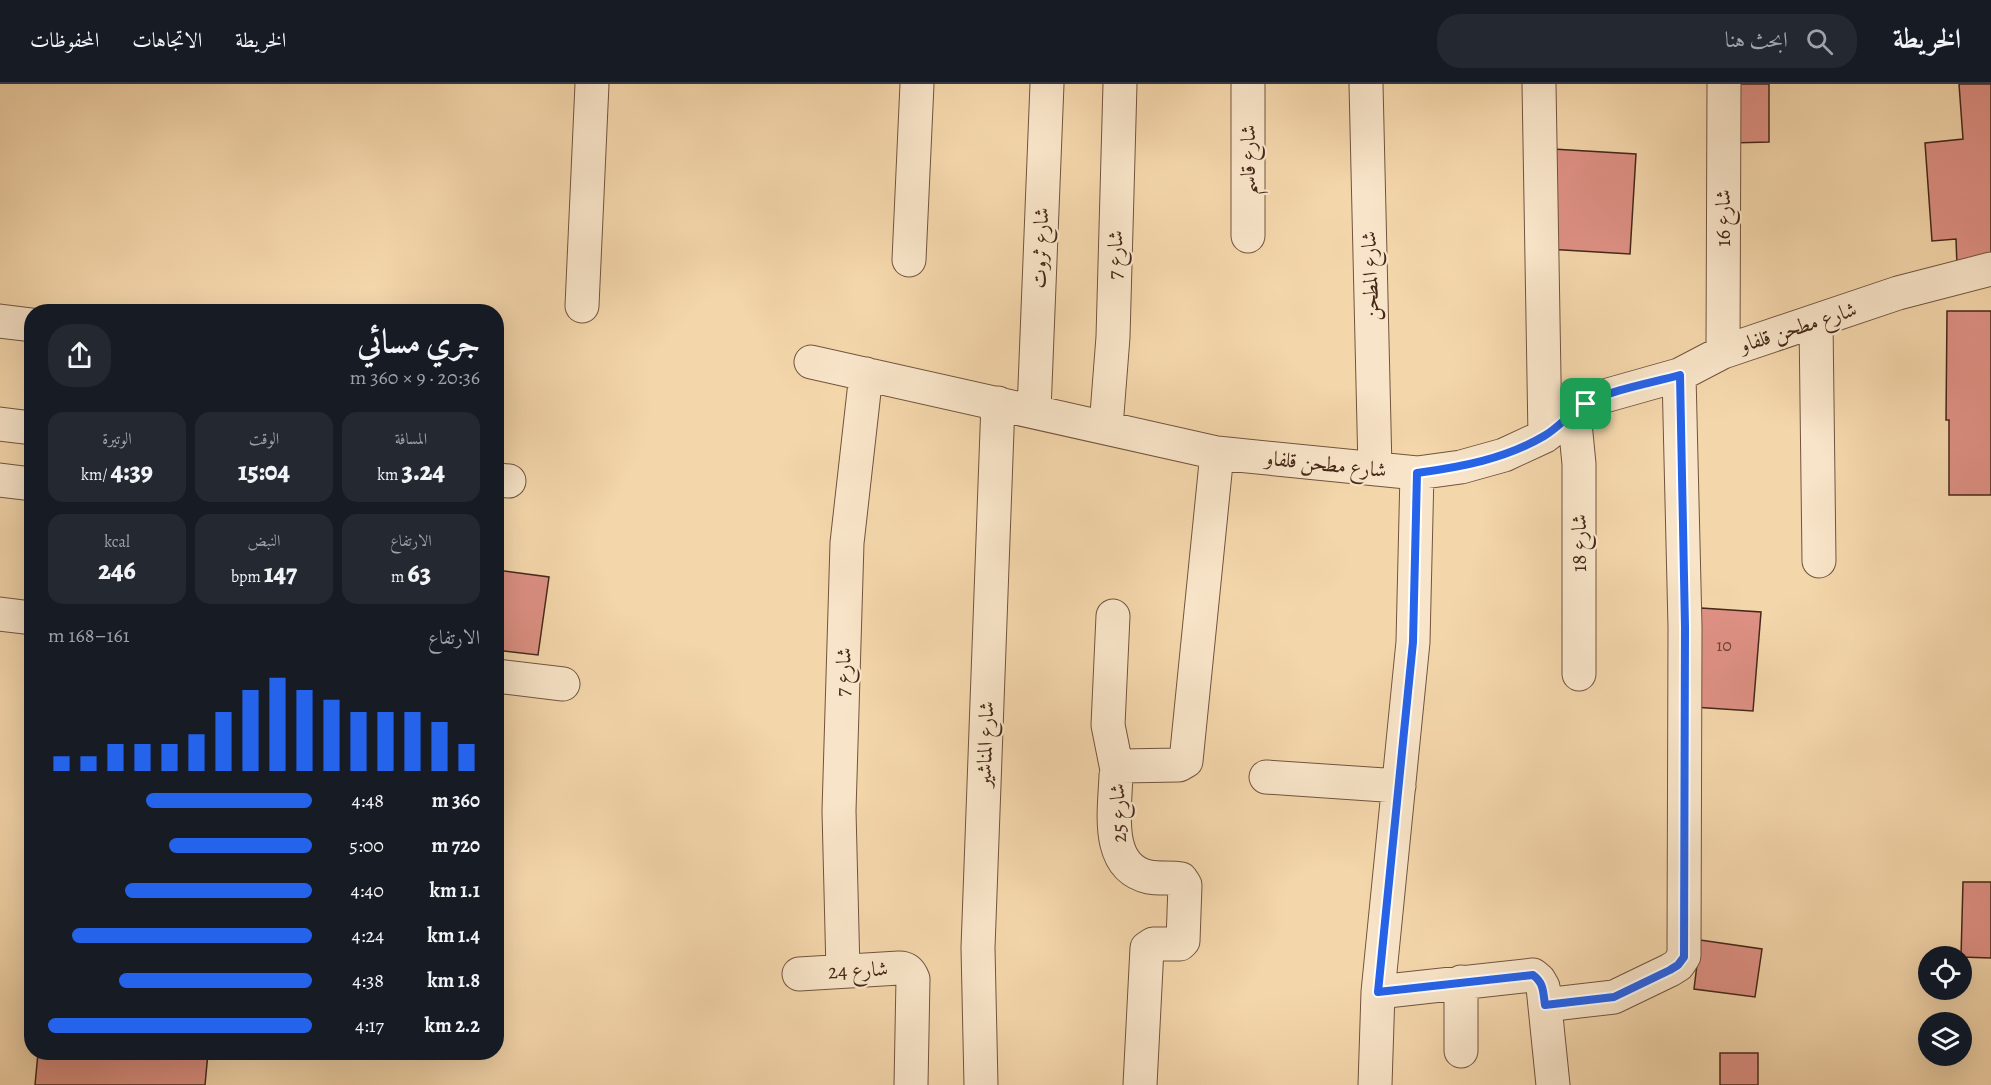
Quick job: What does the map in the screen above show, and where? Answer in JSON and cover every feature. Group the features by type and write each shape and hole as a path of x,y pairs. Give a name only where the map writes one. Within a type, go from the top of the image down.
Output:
{"street":[{"path":"582,306 592,84"},
{"path":"909,261 917,84"},
{"name":"شارع ثروت","path":"1034,411 1047,84"},
{"name":"شارع 7","path":"1106,427 1113,337 1120,84"},
{"name":"شارع قاسم","path":"1248,84 1248,236"},
{"name":"شارع المطحن","path":"1366,84 1375,469"},
{"path":"1539,84 1545,436"},
{"name":"شارع 16","path":"1723,352 1724,84"},
{"name":"شارع مطحن قلفاو","path":"811,362 1218,453 1417,473 1461,467 1494,458 1545,436 1586,404 1601,397 1680,375 1723,352 1898,293 1991,269"},
{"path":"0,321 24,324"},
{"path":"1816,321 1819,561"},
{"name":"شارع 7","path":"843,971 839,811 847,543 866,374"},
{"path":"1545,1005 1614,997 1670,970 1684,957 1685,627 1680,375"},
{"name":"شارع المناشير","path":"981,1085 978,948 998,403"},
{"name":"شارع 18","path":"1574,413 1579,464 1579,674"},
{"path":"0,424 24,427"},
{"name":"شارع 25","path":"1140,1085 1146,951 1149,945 1180,944 1183,941 1185,885 1181,879 1148,877 1132,869 1120,856 1115,839 1117,770 1126,765 1179,765 1186,761 1218,453"},
{"path":"1375,1085 1378,992 1413,642 1417,473"},
{"path":"0,480 24,483"},
{"path":"0,614 24,617"},
{"path":"1113,616 1108,725 1117,770"},
{"path":"504,677 563,684"},
{"path":"1266,777 1399,786"},
{"name":"شارع 24","path":"799,974 899,968 905,968 910,972 913,978 911,1085"},
{"path":"1378,992 1533,975 1543,987 1553,1085"},
{"path":"1461,982 1461,1051"}],"building":[{"path":"1729,84 1769,84 1769,142 1730,143"},
{"path":"1959,84 1991,84 1991,259 1957,266 1956,239 1932,241 1925,143 1963,139"},
{"path":"1553,149 1636,154 1630,254 1547,249"},
{"path":"1947,311 1991,311 1991,495 1949,495 1949,420 1946,420"},
{"path":"504,571 549,577 538,655 504,651"},
{"path":"1701,608 1761,612 1753,711 1693,707"},
{"path":"1963,882 1991,882 1991,958 1972,957 1972,946 1961,946"},
{"path":"1700,940 1762,949 1755,997 1694,989"},
{"path":"1720,1053 1758,1053 1758,1085 1720,1085"},
{"path":"37,1060 207,1060 205,1085 35,1085"}],"route":[{"path":"1680,375 1685,627 1684,957 1670,970 1624,993 1602,999 1545,1005 1543,987 1533,975 1378,992 1413,642 1417,473 1461,467 1504,455 1545,436 1586,404 1601,397 1680,375"}]}
